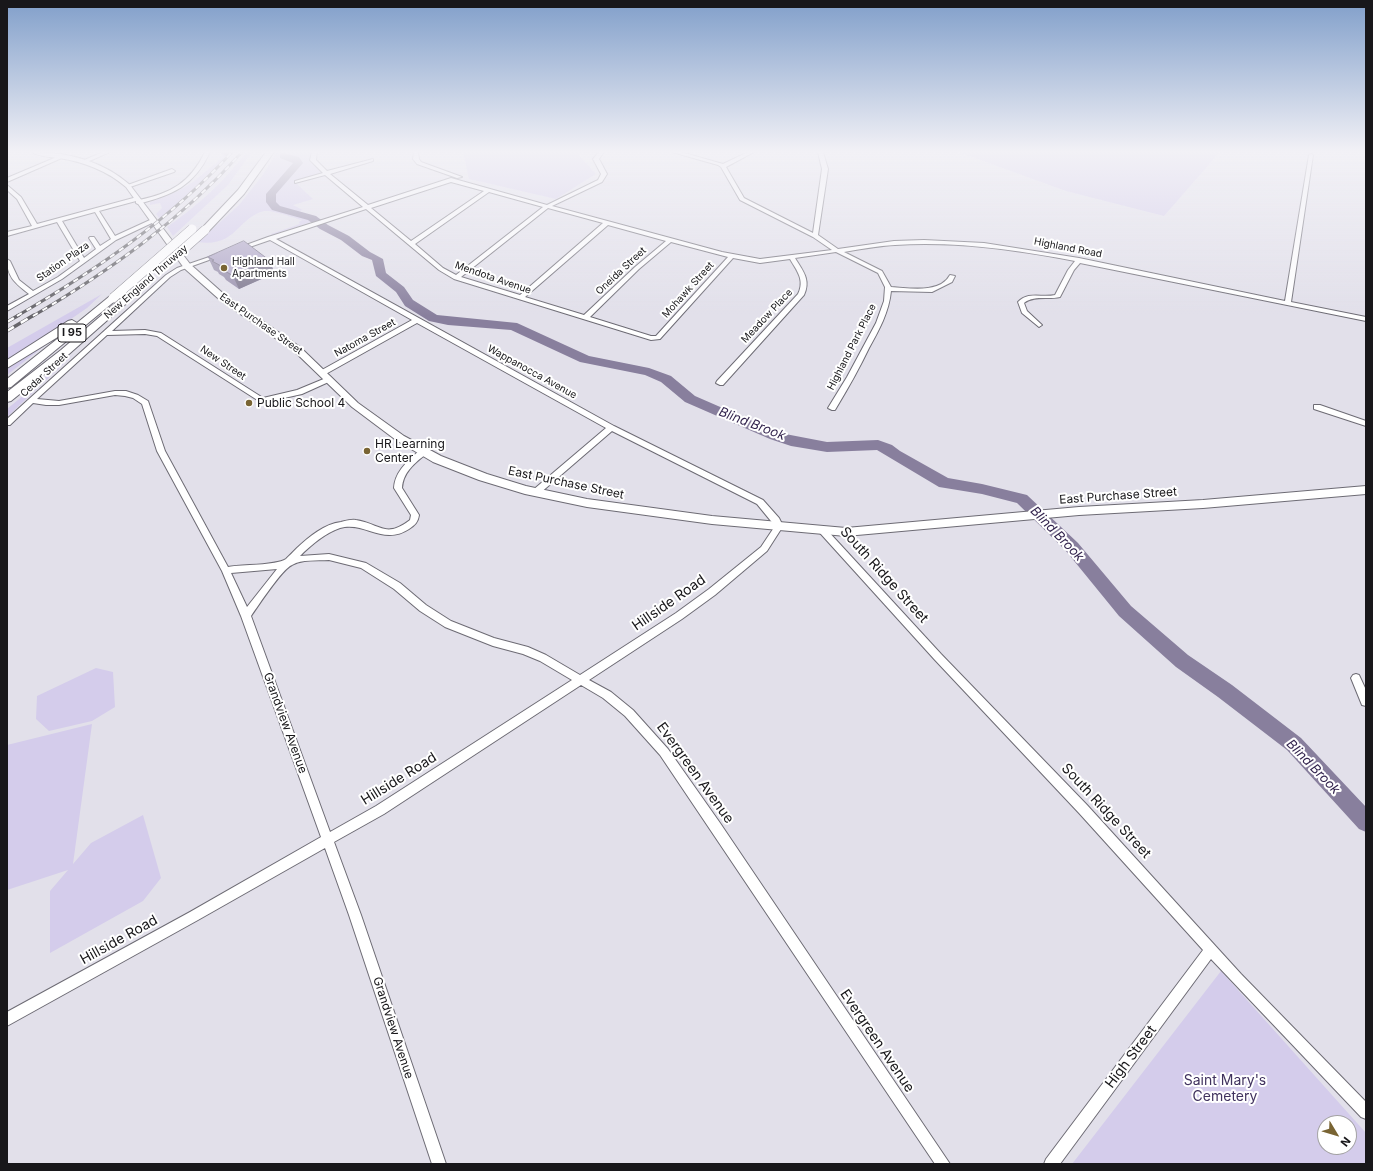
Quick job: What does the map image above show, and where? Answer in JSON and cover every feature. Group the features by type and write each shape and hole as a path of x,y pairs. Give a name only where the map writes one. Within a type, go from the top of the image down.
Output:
{"highway":[{"name":"New England Thruway","path":"7,385 113,298 192,229 214,207"},
{"name":"New England Thruway","path":"7,398 65,352 126,299 205,230 227,207"},
{"path":"7,365 113,298"}],"main road":[{"name":"East Purchase Street","path":"142,207 187,266 225,300 297,348 355,405 400,438 423,452 483,477 536,492 587,503 639,510 823,531 864,531 1079,511 1203,504 1366,490"}],"street":[{"path":"24,207 35,226"},
{"path":"7,234 110,207"},
{"name":"Highland Road","path":"232,251 367,207"},
{"name":"Mendota Avenue","path":"367,207 441,269 456,278 651,338 659,337"},
{"path":"411,244 465,207"},
{"path":"456,278 547,207"},
{"name":"Highland Road","path":"550,207 670,240 760,262 909,242 964,242 1079,260 1366,318"},
{"path":"755,207 815,236 838,251 880,272 888,289 932,290 950,281 952,276"},
{"path":"815,236 819,207"},
{"path":"1288,303 1302,207"},
{"path":"96,210 114,239"},
{"path":"59,220 83,261"},
{"name":"Station Plaza","path":"7,309 33,294 114,239 152,221"},
{"path":"520,298 608,222"},
{"path":"92,238 99,249"},
{"name":"Wappanocca Avenue","path":"270,238 611,428 760,502 776,520 779,526"},
{"name":"Oneida Street","path":"585,318 670,240"},
{"path":"187,266 224,254"},
{"name":"Mohawk Street","path":"659,337 732,256"},
{"name":"Meadow Place","path":"720,383 800,295 806,286 806,281 792,258"},
{"path":"1039,325 1024,312 1021,302 1030,297 1058,296 1071,270 1079,260"},
{"path":"7,261 16,281 33,294"},
{"name":"Cedar Street","path":"7,423 168,276 187,266"},
{"name":"Highland Park Place","path":"832,408 851,377 878,323 887,301 888,289"},
{"name":"Natoma Street","path":"326,376 418,320"},
{"name":"New Street","path":"104,333 145,332 159,334 262,401 299,392 326,376"},
{"name":"Grandview Avenue","path":"32,400 49,404 60,403 98,394 126,393 139,398 148,410 160,451 226,571 246,616 328,839 439,1164"},
{"path":"1317,407 1366,424"},
{"path":"536,492 611,428"},
{"path":"246,616 266,587 320,533 339,526 355,523 385,534 397,532 414,521 415,515 398,488 398,482 408,466 423,452"},
{"name":"Hillside Road","path":"7,1019 194,916 380,810 582,679 712,592 764,549 779,526"},
{"name":"South Ridge Street","path":"823,531 938,657 1083,809 1211,949 1366,1112"},
{"name":"Evergreen Avenue","path":"226,571 240,568 270,567 304,558 329,556 363,565 397,586 423,608 448,624 493,642 525,650 543,658 582,679 607,695 629,713 664,752 943,1164"},
{"path":"1356,678 1366,702"},
{"name":"High Street","path":"1051,1164 1211,949"}],"green space":[{"path":"161,207 174,207 160,219 156,214 162,208"},
{"path":"194,207 205,207 173,236 167,227"},
{"path":"237,207 296,207 303,210 299,211 320,219 272,235 271,234 300,224 299,222 302,220 265,211 256,214 236,231 221,240 211,243 198,242"},
{"path":"1127,207 1172,207 1164,216"},
{"path":"102,294 87,308 7,363 7,348"},
{"path":"52,340 7,375 7,369"},
{"path":"75,353 7,417 7,409"},
{"path":"96,668 113,672 115,707 92,721 49,731 36,719 37,696"},
{"path":"92,724 73,864 91,843 143,815 161,878 143,901 50,953 50,891 68,870 7,890 7,745"},
{"name":"Saint Mary's Cemetery","path":"1221,971 1350,1115 1317,1115 1317,1155 1357,1155 1357,1123 1366,1133 1366,1164 1072,1164"}],"building":[{"path":"244,241 269,260 233,276 219,267 221,266 208,257"}],"waterway":[{"name":"Blind Brook","path":"275,207 312,218 324,227 345,238 366,254 376,258 379,261 380,274 400,290 409,303 433,318 448,321 513,326 585,359 649,372 666,379 690,399 775,436 791,441 827,447 878,445 887,448 895,455 944,483 982,489 1022,499 1072,547 1125,611 1182,661 1225,691 1294,744 1366,822"}],"railway":[{"path":"17,316 75,281 103,262 158,222 175,207"},
{"path":"33,316 62,299 117,262 170,222 187,207"},
{"path":"7,322 19,315"},
{"path":"7,331 34,315"}],"place":[{"name":"Highland Hall Apartments","path":"224,268"},
{"name":"Public School 4","path":"249,403"},
{"name":"HR Learning Center","path":"367,451"}]}
